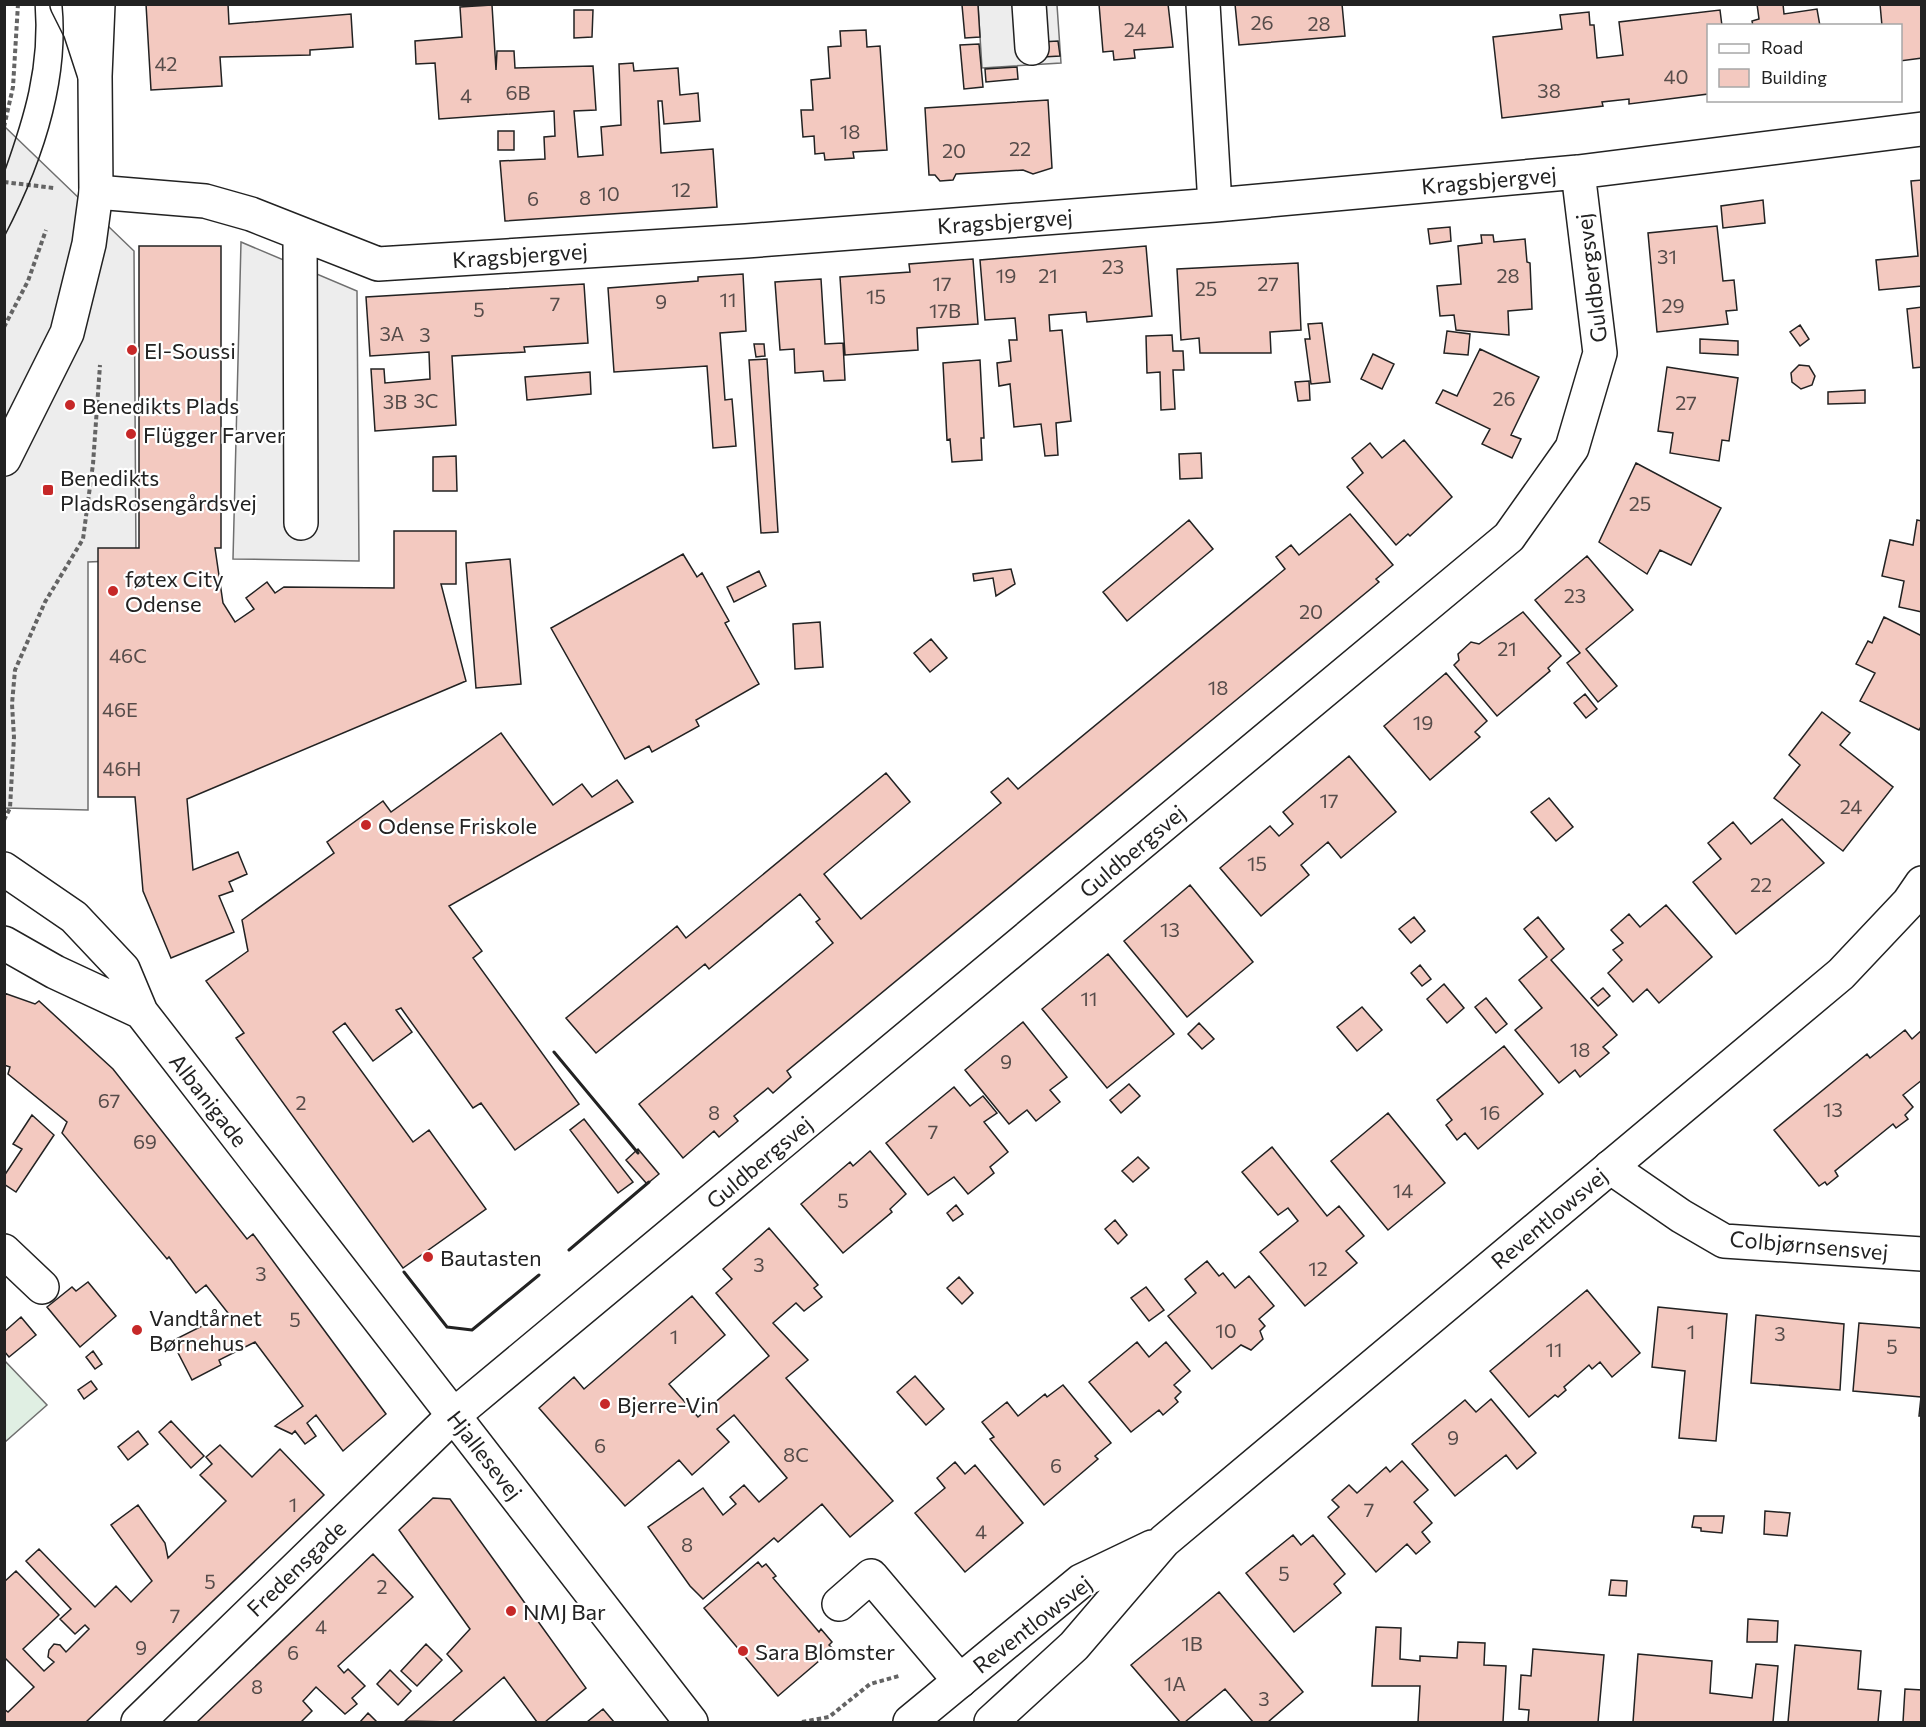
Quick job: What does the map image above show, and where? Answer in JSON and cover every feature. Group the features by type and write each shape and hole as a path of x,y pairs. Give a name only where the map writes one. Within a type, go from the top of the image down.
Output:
{"street":[{"path":"67,4 80,30 95,76"},
{"path":"4,459 67,333 89,244 96,192 95,76 98,4"},
{"path":"1029,4 1032,48"},
{"path":"1203,4 1215,205"},
{"name":"Kragsbjergvej","path":"96,192 205,201 251,214 378,264 746,241 1215,205 1578,172 1922,129"},
{"name":"Guldbergsvej","path":"454,1414 1509,537 1572,448 1600,353 1578,172"},
{"path":"300,234 301,523"},
{"name":"Albanigade","path":"4,869 74,916 123,969 141,1012 277,1188"},
{"name":"Reventlowsvej","path":"991,1722 1074,1646 1164,1541 1841,974 1909,902 1922,883"},
{"name":"Albanigade","path":"4,943 55,972 141,1012"},
{"name":"Colbjørnsensvej","path":"1610,1167 1680,1216 1724,1241 1922,1254"},
{"name":"Hjallesevej","path":"277,1188 691,1722"},
{"path":"4,1251 42,1287"},
{"name":"Fredensgade","path":"138,1722 454,1414"},
{"name":"Reventlowsvej","path":"910,1722 1081,1581 1164,1541"},
{"path":"839,1604 871,1576 960,1681"}],"path":[{"path":"4,127 13,87 18,4"},
{"path":"4,182 96,192"},
{"path":"52,197 54,188"},
{"path":"4,327 28,281 47,226"},
{"path":"4,820 10,808 15,670 45,602 85,531 101,354"}],"green space":[{"path":"4,1360 47,1405 5,1442 4,1442"}],"shaded area":[{"path":"978,5 1057,5 1061,63 982,68"},
{"name":"Benedikts Plads","path":"4,126 134,251 136,560 88,562 88,810 5,808"},
{"path":"241,242 357,291 359,561 233,559"}],"building":[{"path":"146,4 228,4 229,24 351,14 353,47 310,50 310,55 220,57 222,86 151,90"},
{"path":"1099,4 1168,4 1173,47 1134,50 1135,58 1114,60 1113,51 1103,52"},
{"path":"1235,4 1342,4 1345,36 1239,45"},
{"path":"1757,4 1783,4 1784,14 1817,9 1820,24 1753,24 1752,21 1759,19"},
{"path":"1880,4 1922,4 1922,58 1902,61 1902,24 1882,24"},
{"path":"492,5 496,70 497,51 514,51 515,68 593,66 596,110 574,111 578,157 603,155 601,127 621,125 619,64 633,63 634,71 678,68 680,95 698,93 700,121 664,124 662,101 658,101 661,153 713,149 717,207 505,221 500,161 545,159 544,137 555,136 554,111 439,119 435,63 416,64 415,41 462,37 460,7"},
{"path":"962,5 978,5 980,37 965,38"},
{"path":"574,10 593,10 592,37 574,38"},
{"path":"1720,10 1722,24 1707,24 1707,94 1629,104 1629,99 1602,102 1603,106 1502,118 1493,37 1562,29 1560,15 1589,12 1590,25 1594,25 1597,58 1623,55 1619,22"},
{"path":"866,30 867,47 880,46 887,150 853,152 854,158 825,160 824,153 815,154 814,136 803,137 801,110 813,110 811,80 830,78 828,47 841,46 840,31"},
{"path":"1058,41 1060,56 1043,57 1041,42"},
{"path":"979,44 983,87 964,89 960,45"},
{"path":"1017,67 1018,79 986,82 985,69"},
{"path":"1048,100 1052,168 1033,174 1023,170 956,174 953,180 940,181 935,175 929,175 925,108"},
{"path":"498,131 514,131 514,150 498,150"},
{"path":"1922,180 1922,286 1879,290 1876,260 1918,256 1911,181"},
{"path":"1763,200 1765,223 1723,228 1721,206"},
{"path":"1717,226 1723,281 1734,280 1737,310 1726,311 1728,324 1657,332 1648,233"},
{"path":"1450,227 1451,241 1430,244 1428,229"},
{"path":"1481,235 1493,235 1494,242 1525,239 1527,262 1530,263 1532,309 1508,311 1509,335 1456,330 1454,315 1440,316 1437,286 1461,284 1458,246 1482,243"},
{"path":"139,246 221,246 221,548 215,548 223,603 235,622 254,609 246,598 267,582 275,593 284,587 394,588 394,531 456,531 456,584 441,584 466,681 187,799 193,870 238,852 247,874 229,882 233,891 219,896 234,932 171,958 143,891 135,797 98,797 98,548 139,548"},
{"path":"1146,246 1152,316 1087,322 1086,312 1049,315 1050,331 1062,330 1071,421 1056,423 1058,455 1045,456 1041,424 1014,427 1010,384 999,386 997,363 1011,361 1009,340 1017,340 1015,318 985,320 980,260"},
{"path":"973,259 978,324 917,328 918,350 845,355 840,277 910,272 909,264"},
{"path":"1298,263 1301,330 1270,332 1271,353 1200,353 1199,338 1181,340 1177,269"},
{"path":"743,274 746,331 720,333 725,400 732,399 736,446 713,448 707,366 614,372 608,288 698,281 698,277"},
{"path":"821,279 825,344 843,343 845,380 824,381 823,371 795,373 794,349 780,350 775,282"},
{"path":"584,284 588,343 524,347 525,352 452,356 456,425 375,431 371,369 384,369 385,383 430,379 429,352 370,356 366,297"},
{"path":"1922,307 1922,367 1913,368 1907,309"},
{"path":"1322,323 1330,382 1311,384 1305,339 1310,339 1308,324"},
{"path":"1800,325 1809,339 1800,346 1790,332"},
{"path":"1447,331 1470,334 1468,355 1444,353"},
{"path":"1172,335 1173,351 1183,351 1184,370 1173,370 1175,409 1161,410 1160,372 1147,373 1146,336"},
{"path":"1700,339 1738,341 1738,355 1700,353"},
{"path":"754,344 764,344 765,356 756,357"},
{"path":"1480,349 1539,377 1511,435 1521,439 1512,458 1482,444 1490,429 1436,403 1443,390 1457,396"},
{"path":"1373,354 1394,364 1382,389 1361,379"},
{"path":"767,359 778,532 761,533 749,360"},
{"path":"980,360 984,438 981,438 982,460 952,462 950,439 947,440 943,363"},
{"path":"1799,365 1809,366 1815,376 1812,385 1801,389 1792,382 1791,373"},
{"path":"1667,367 1738,378 1729,441 1722,440 1719,461 1670,453 1673,433 1658,431"},
{"path":"590,372 591,394 527,400 525,377"},
{"path":"1309,381 1310,400 1298,401 1295,382"},
{"path":"1865,390 1865,403 1828,404 1828,392"},
{"path":"1404,440 1452,497 1410,536 1408,534 1396,545 1347,487 1363,473 1352,458 1370,443 1382,458"},
{"path":"1201,453 1202,478 1180,479 1179,454"},
{"path":"456,456 457,491 433,491 433,457"},
{"path":"1636,463 1721,508 1691,565 1660,550 1647,574 1599,542"},
{"path":"1350,514 1393,565 1376,579 1379,582 787,1071 791,1077 773,1093 768,1088 734,1116 738,1121 719,1137 714,1131 683,1158 639,1104 833,943 816,922 820,919 800,894 709,969 705,964 596,1053 566,1018 677,926 686,938 886,773 910,802 824,874 861,919 1001,803 991,792 1008,778 1018,789 1285,569 1276,557 1291,545 1299,555"},
{"path":"1189,520 1213,549 1127,621 1103,592"},
{"path":"1917,520 1922,521 1922,612 1899,607 1904,581 1882,576 1890,540 1913,545"},
{"path":"683,554 697,577 702,573 729,621 725,623 759,684 696,720 699,726 652,752 649,746 625,759 551,628"},
{"path":"1587,556 1633,610 1586,649 1617,686 1598,702 1567,663 1580,653 1535,600"},
{"path":"510,559 521,684 476,688 466,563"},
{"path":"1011,569 1015,584 996,596 993,578 974,581 973,574"},
{"path":"759,571 766,586 734,602 727,587"},
{"path":"1523,612 1561,656 1548,668 1550,671 1497,716 1454,665 1459,660 1458,654 1471,642 1479,644"},
{"path":"1884,617 1922,636 1922,725 1919,730 1860,701 1875,673 1856,664 1868,641 1872,643"},
{"path":"820,622 823,667 795,669 793,624"},
{"path":"931,639 947,658 930,672 914,653"},
{"path":"1446,673 1487,721 1475,732 1480,737 1430,780 1384,726"},
{"path":"1585,694 1597,709 1586,718 1574,703"},
{"path":"1822,712 1850,733 1840,745 1893,787 1843,851 1774,798 1800,765 1789,755"},
{"path":"501,733 553,805 582,784 592,797 617,780 633,802 449,906 482,951 473,958 579,1104 515,1150 481,1103 473,1108 401,1008 396,1010 412,1032 373,1061 345,1023 333,1032 413,1142 429,1130 486,1209 403,1268 236,1038 244,1033 206,981 248,951 242,920 334,853 327,842 383,801 391,812"},
{"path":"1349,756 1396,812 1341,858 1328,842 1301,865 1309,875 1261,916 1220,868 1270,826 1279,836 1293,824 1283,812"},
{"path":"1549,798 1573,827 1556,841 1531,812"},
{"path":"1782,819 1824,863 1736,934 1693,882 1721,859 1708,843 1733,822 1751,844"},
{"path":"1190,885 1253,962 1187,1017 1124,941"},
{"path":"1666,905 1712,957 1659,1003 1647,989 1633,1002 1608,973 1622,960 1613,950 1623,943 1611,930 1629,914 1640,927"},
{"path":"1414,917 1425,931 1411,943 1399,929"},
{"path":"1538,917 1564,949 1551,960 1617,1035 1603,1047 1609,1053 1580,1077 1575,1070 1559,1083 1515,1030 1542,1008 1519,980 1547,957 1524,929"},
{"path":"1108,954 1174,1034 1107,1088 1042,1009"},
{"path":"1420,965 1431,979 1422,986 1411,973"},
{"path":"1444,984 1464,1008 1447,1023 1427,999"},
{"path":"1603,988 1610,996 1598,1006 1591,998"},
{"path":"4,993 35,1004 39,1001 113,1069 247,1239 253,1234 293,1288 386,1414 343,1451 316,1415 307,1423 316,1436 305,1444 295,1431 292,1434 275,1426 303,1406 255,1342 219,1360 221,1365 192,1380 172,1341 228,1313 206,1285 196,1293 169,1257 167,1259 62,1133 67,1122 8,1074 10,1067 4,1065"},
{"path":"1486,998 1507,1024 1496,1033 1475,1007"},
{"path":"1362,1007 1382,1030 1357,1051 1337,1027"},
{"path":"1023,1022 1067,1077 1050,1090 1060,1102 1036,1121 1027,1110 1009,1124 965,1070"},
{"path":"1199,1023 1214,1039 1202,1049 1188,1034"},
{"path":"1905,1030 1912,1039 1922,1030 1922,1080 1903,1095 1913,1107 1905,1115 1908,1119 1896,1128 1893,1124 1835,1171 1838,1176 1827,1185 1825,1182 1819,1186 1774,1130 1867,1054 1870,1058"},
{"path":"1504,1046 1543,1094 1478,1149 1465,1133 1457,1140 1446,1125 1452,1120 1437,1100"},
{"path":"1129,1084 1140,1096 1121,1113 1110,1100"},
{"path":"954,1087 970,1106 983,1096 997,1113 984,1122 1008,1152 990,1167 994,1173 968,1194 954,1177 928,1195 886,1143"},
{"path":"1388,1113 1445,1183 1388,1230 1331,1161"},
{"path":"32,1115 54,1135 16,1192 4,1184 4,1176 22,1149 13,1144"},
{"path":"584,1119 633,1182 618,1193 570,1130"},
{"path":"1272,1147 1327,1216 1339,1206 1364,1236 1346,1251 1357,1263 1305,1306 1260,1252 1298,1221 1288,1208 1278,1215 1242,1172"},
{"path":"638,1149 659,1174 647,1184 626,1160"},
{"path":"870,1151 906,1194 890,1209 892,1212 843,1253 801,1204 850,1162 853,1166"},
{"path":"1138,1157 1149,1168 1133,1182 1122,1171"},
{"path":"956,1205 963,1214 953,1221 947,1213"},
{"path":"1115,1220 1127,1235 1118,1244 1105,1229"},
{"path":"769,1228 818,1285 814,1288 822,1297 804,1311 796,1303 773,1323 808,1360 786,1378 893,1501 850,1537 822,1504 778,1542 774,1538 703,1599 690,1586 648,1527 703,1488 723,1515 736,1504 730,1497 744,1485 759,1502 787,1478 734,1415 717,1429 729,1442 692,1475 679,1460 625,1506 539,1408 574,1377 584,1389 692,1296 725,1335 669,1384 698,1417 769,1356 716,1293 732,1279 723,1269"},
{"path":"1207,1261 1219,1276 1223,1273 1235,1288 1249,1276 1274,1306 1259,1319 1265,1326 1260,1331 1263,1339 1251,1350 1241,1345 1212,1369 1168,1316 1196,1293 1185,1279"},
{"path":"959,1277 973,1293 962,1304 947,1288"},
{"path":"88,1282 116,1316 80,1347 47,1307 72,1287 76,1291"},
{"path":"1146,1287 1164,1310 1149,1321 1131,1298"},
{"path":"1587,1290 1640,1353 1612,1377 1600,1362 1592,1369 1589,1365 1564,1387 1566,1390 1558,1397 1555,1395 1529,1417 1490,1371"},
{"path":"1658,1307 1727,1314 1716,1441 1679,1438 1685,1371 1652,1367"},
{"path":"1756,1315 1844,1324 1840,1390 1751,1383"},
{"path":"21,1317 36,1335 9,1357 4,1351 4,1332"},
{"path":"1859,1323 1922,1328 1922,1416 1919,1416 1921,1397 1853,1391"},
{"path":"1137,1342 1149,1357 1166,1342 1190,1371 1174,1385 1181,1392 1175,1398 1178,1402 1163,1415 1159,1410 1131,1432 1089,1382"},
{"path":"93,1351 102,1364 95,1369 86,1357"},
{"path":"915,1376 944,1409 926,1425 897,1392"},
{"path":"91,1381 97,1389 84,1399 78,1390"},
{"path":"1063,1385 1111,1443 1095,1456 1098,1459 1044,1505 990,1439 994,1437 982,1422 1007,1402 1018,1416 1045,1394 1047,1397"},
{"path":"1491,1399 1536,1453 1517,1469 1506,1455 1455,1496 1412,1444 1465,1400 1476,1412"},
{"path":"171,1421 204,1456 191,1468 159,1432"},
{"path":"138,1431 148,1444 128,1460 118,1447"},
{"path":"220,1445 252,1477 280,1449 324,1495 86,1722 4,1722 4,1709 8,1712 34,1687 4,1657 4,1582 16,1571 59,1615 23,1649 44,1671 54,1662 48,1657 49,1650 54,1644 60,1645 66,1652 89,1629 85,1625 75,1634 60,1619 71,1609 26,1561 39,1549 95,1607 116,1586 131,1602 152,1581 111,1525 138,1505 165,1543 168,1558 226,1501 200,1475 212,1464 206,1457"},
{"path":"1402,1461 1428,1490 1414,1502 1432,1523 1422,1532 1430,1542 1416,1554 1407,1544 1376,1572 1328,1517 1339,1507 1332,1500 1349,1485 1357,1493 1386,1467 1390,1472"},
{"path":"955,1462 965,1474 975,1465 1023,1523 965,1572 915,1513 945,1488 937,1478"},
{"path":"433,1498 450,1499 586,1688 545,1722 537,1722 504,1677 452,1722 405,1721 462,1671 447,1654 470,1629 399,1530"},
{"path":"1765,1511 1790,1513 1787,1536 1764,1534"},
{"path":"1694,1516 1724,1516 1722,1533 1701,1531 1701,1528 1692,1527"},
{"path":"1293,1535 1301,1545 1313,1535 1345,1574 1334,1584 1341,1593 1294,1632 1246,1573"},
{"path":"373,1554 413,1597 338,1666 344,1673 348,1669 365,1686 352,1698 357,1704 345,1714 316,1687 303,1701 312,1711 301,1722 197,1722"},
{"path":"758,1562 762,1567 766,1564 776,1576 773,1578 819,1632 821,1629 832,1642 829,1645 833,1649 778,1696 704,1608"},
{"path":"1611,1580 1627,1581 1626,1596 1609,1595"},
{"path":"1219,1592 1303,1692 1268,1722 1253,1722 1225,1689 1185,1722 1180,1722 1131,1665"},
{"path":"1748,1619 1778,1621 1777,1642 1747,1642"},
{"path":"1376,1627 1401,1628 1400,1659 1420,1661 1420,1656 1457,1658 1458,1642 1485,1643 1484,1665 1506,1666 1503,1722 1418,1722 1420,1686 1372,1686"},
{"path":"426,1644 442,1660 417,1686 401,1671"},
{"path":"1795,1645 1861,1651 1858,1689 1881,1691 1878,1722 1788,1722"},
{"path":"1533,1649 1604,1655 1598,1722 1528,1722 1529,1710 1519,1709 1521,1675 1531,1676"},
{"path":"1638,1654 1712,1661 1710,1693 1752,1698 1756,1664 1778,1666 1773,1722 1633,1722"},
{"path":"390,1670 411,1691 398,1705 377,1684"},
{"path":"1905,1689 1922,1690 1922,1722 1903,1722"},
{"path":"603,1709 614,1722 587,1722"},
{"path":"368,1713 377,1722 360,1722"}],"tram line":[{"path":"4,173 24,111 33,70 35,4"},
{"path":"4,237 29,183 50,125 61,64 62,4"}],"wall":[{"path":"554,1052 638,1153"},
{"path":"569,1250 649,1182"},
{"path":"404,1272 447,1327 472,1330 539,1275"}],"place":[{"name":"El-Soussi","path":"132,350"},
{"name":"Benedikts Plads","path":"70,405"},
{"name":"Flügger Farver","path":"131,434"},
{"name":"Benedikts PladsRosengårdsvej","path":"48,490"},
{"name":"føtex City Odense","path":"113,591"},
{"name":"Odense Friskole","path":"366,825"},
{"name":"Bautasten","path":"428,1257"},
{"name":"Vandtårnet Børnehus","path":"137,1330"},
{"name":"Bjerre-Vin","path":"605,1404"},
{"name":"NMJ Bar","path":"511,1611"},
{"name":"Sara Blomster","path":"743,1651"}]}
